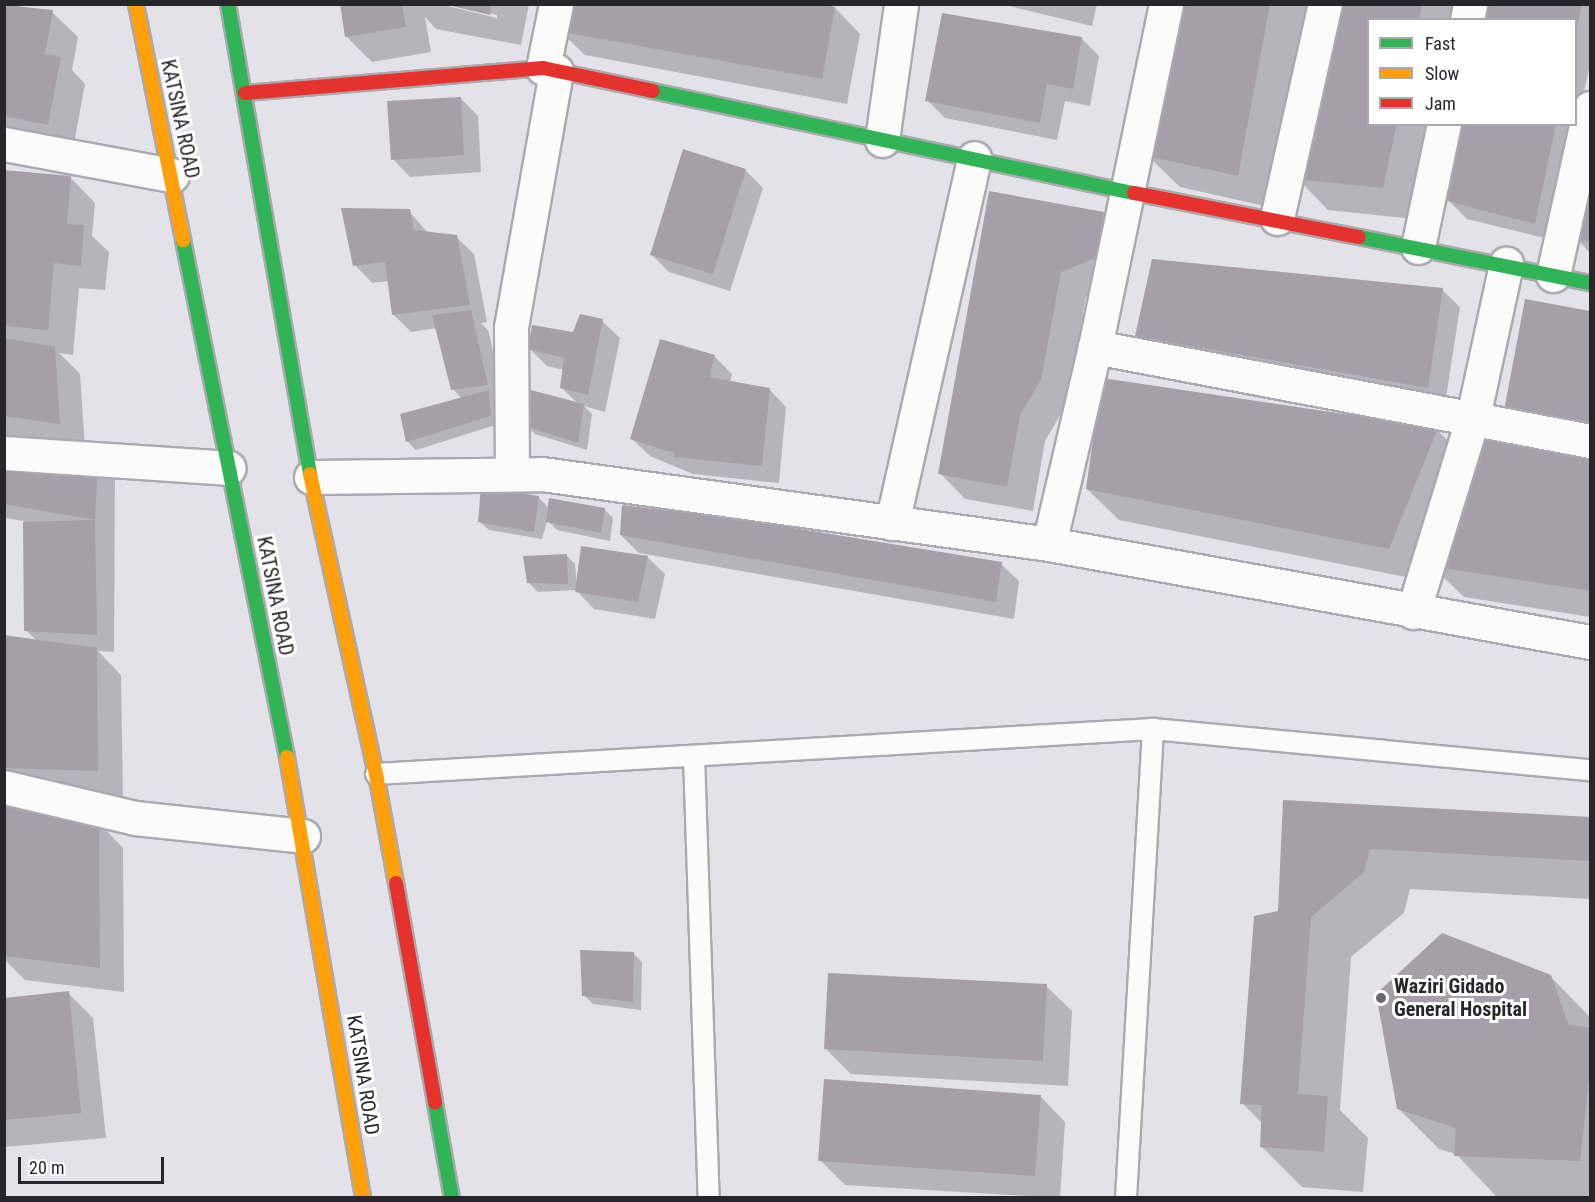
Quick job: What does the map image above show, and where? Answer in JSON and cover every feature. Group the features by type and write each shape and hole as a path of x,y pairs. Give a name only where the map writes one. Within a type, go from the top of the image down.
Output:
{"main road":[{"name":"KATSINA ROAD","path":"136,4 303,836 363,1197"},
{"path":"228,4 311,477 376,774 453,1197"},
{"path":"244,93 550,70 1125,191 1277,218 1590,283"}],"street":[{"path":"512,472 511,327 550,70 556,4"},
{"path":"882,140 901,4"},
{"path":"1048,544 1095,347 1125,191 1166,4"},
{"path":"1277,218 1325,4"},
{"path":"1553,275 1590,108"},
{"path":"1418,247 1444,126"},
{"path":"4,144 172,175"},
{"path":"892,523 974,158"},
{"path":"1413,612 1473,417 1506,264"},
{"path":"1095,347 1590,441"},
{"path":"4,453 229,468"},
{"path":"311,477 512,472 1048,544 1413,612 1590,642"},
{"path":"4,787 135,818 303,836"}],"lane":[{"path":"376,774 1153,729 1590,770"},
{"path":"1126,1197 1153,729"},
{"path":"694,756 709,1197"}],"building":[{"path":"340,4 402,4 406,27 345,37"},
{"path":"443,4 491,4 490,15"},
{"path":"562,4 821,4 835,7 822,79 558,31"},
{"path":"1177,4 1270,4 1238,176 1147,156"},
{"path":"1336,4 1422,4 1419,18 1367,18 1367,126 1397,126 1383,188 1295,179"},
{"path":"1488,4 1582,4 1577,26 1577,18 1485,18"},
{"path":"4,5 53,10 45,54 61,57 48,125 4,116"},
{"path":"942,13 1082,37 1073,89 1047,84 1040,123 925,101"},
{"path":"461,97 464,155 391,160 387,101"},
{"path":"1463,126 1556,126 1535,224 1447,201"},
{"path":"683,149 746,169 713,274 650,255"},
{"path":"4,170 71,176 67,224 84,225 81,266 54,263 48,330 4,326"},
{"path":"1590,173 1590,242 1575,239"},
{"path":"989,191 1104,212 1096,258 1061,272 1041,380 1020,415 1007,487 938,474"},
{"path":"341,208 410,209 414,230 457,235 470,305 392,315 385,262 353,266"},
{"path":"1152,259 1443,288 1428,388 1135,336"},
{"path":"1525,299 1590,311 1590,427 1504,411"},
{"path":"471,310 488,385 451,390 432,315"},
{"path":"580,314 603,319 588,395 560,388 564,358 528,349 532,325 573,332"},
{"path":"4,338 55,347 60,424 4,416"},
{"path":"660,339 715,355 709,377 770,388 762,466 674,457 674,453 630,439"},
{"path":"1102,378 1438,428 1389,549 1086,489"},
{"path":"527,389 584,404 578,443 525,426"},
{"path":"489,390 491,416 406,442 400,414"},
{"path":"1485,436 1590,458 1590,591 1431,566"},
{"path":"4,453 98,459 95,520 4,504"},
{"path":"481,487 539,496 534,532 478,522"},
{"path":"549,498 605,508 601,533 546,522"},
{"path":"622,505 746,520 1002,562 996,602 620,535"},
{"path":"95,520 97,635 24,631 23,522"},
{"path":"581,546 648,556 638,602 575,592"},
{"path":"567,554 568,584 527,583 523,556"},
{"path":"4,635 97,648 98,771 4,768"},
{"path":"4,787 99,821 100,968 4,956"},
{"path":"1283,800 1590,817 1590,861 1370,849 1364,872 1311,917 1298,1094 1328,1096 1324,1152 1260,1147 1262,1105 1240,1104 1254,916 1278,911"},
{"path":"1442,933 1551,975 1568,1024 1590,1028 1590,1070 1580,1161 1454,1156 1456,1128 1397,1109 1376,994"},
{"path":"580,950 634,952 633,1002 582,996"},
{"path":"828,973 1047,984 1043,1061 824,1049"},
{"path":"69,991 81,1113 4,1120 4,998"},
{"path":"824,1079 1041,1095 1035,1176 818,1161"}],"traffic: fast":[{"path":"228,4 310,474"},
{"path":"653,91 1134,193"},
{"path":"1359,237 1590,283"},
{"path":"183,240 287,757"},
{"path":"435,1103 452,1198"}],"traffic: slow":[{"path":"136,4 183,240"},
{"path":"310,474 376,774 396,883"},
{"path":"287,757 363,1198"}],"traffic: jam":[{"path":"245,93 543,68 653,91"},
{"path":"1134,193 1359,237"},
{"path":"396,883 435,1103"}],"place":[{"name":"Waziri Gidado General Hospital","path":"1381,998"}]}
